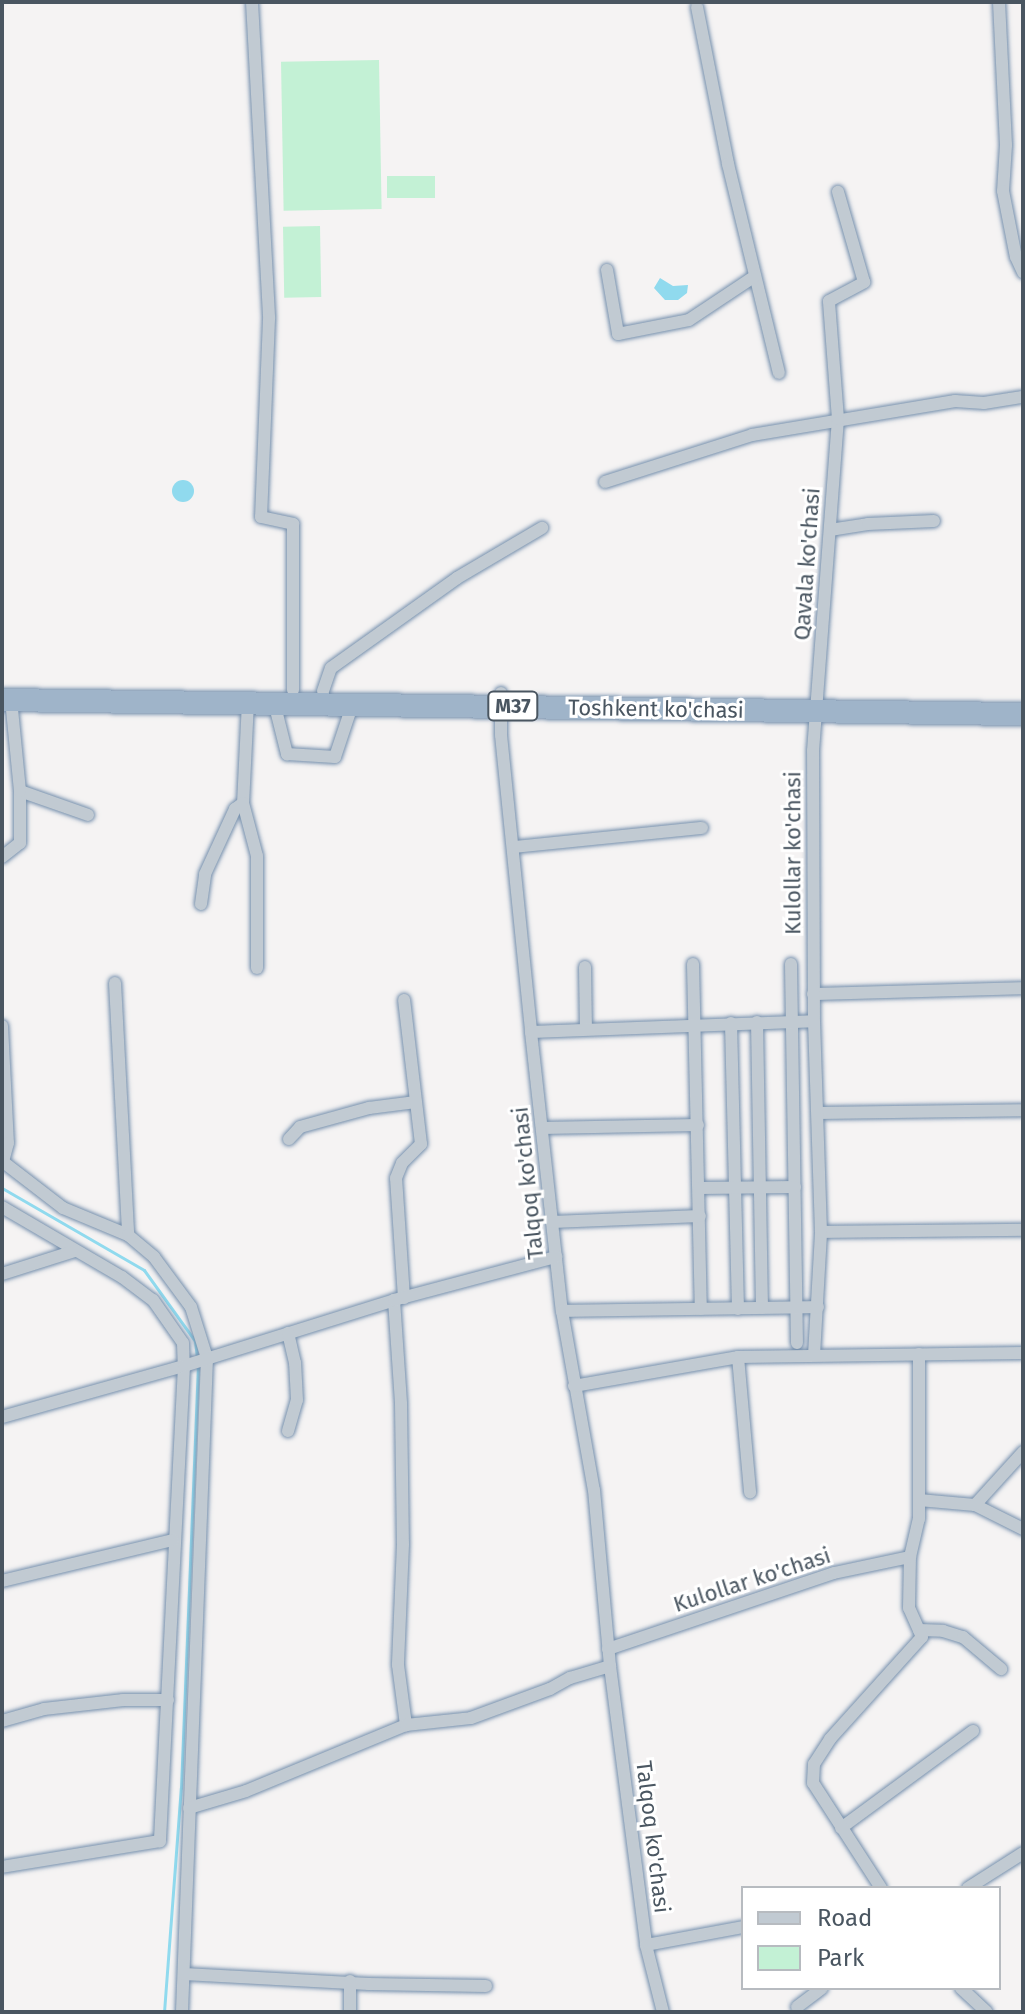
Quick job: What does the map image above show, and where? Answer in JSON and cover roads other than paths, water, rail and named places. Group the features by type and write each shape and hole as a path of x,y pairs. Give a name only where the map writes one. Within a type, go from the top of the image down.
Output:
{"highway":[{"name":"Toshkent ko'chasi","path":"5,696 293,690 1023,714"},
{"name":"Toshkent ko'chasi","path":"5,696 353,703 500,699"},
{"name":"Toshkent ko'chasi","path":"816,705 1023,702"}],"street":[{"path":"252,2 269,319 261,517 293,524 293,690"},
{"path":"999,2 1006,145 1003,191 1016,257 1023,272"},
{"path":"697,7 779,373"},
{"name":"Qavala ko'chasi","path":"816,705 838,419 829,301 864,282 838,192"},
{"path":"607,270 618,334 689,320 755,276"},
{"path":"605,482 752,435 955,401 984,403 1023,397"},
{"path":"830,530 868,524 934,521"},
{"path":"323,691 331,668 457,578 542,528"},
{"path":"2,857 20,843 20,791 5,696"},
{"name":"Talqoq ko'chasi","path":"500,699 531,1032 562,1311 594,1490 608,1649 646,1945 663,2012"},
{"path":"248,702 243,803 257,856 257,968"},
{"path":"274,702 287,754 335,757 353,703"},
{"name":"Kulollar ko'chasi","path":"814,1355 821,1232 813,994 816,705"},
{"path":"20,791 88,815"},
{"path":"201,904 205,874 235,809 243,803"},
{"path":"514,847 702,828"},
{"path":"693,964 701,1309"},
{"path":"791,964 797,1343"},
{"path":"585,967 586,1029"},
{"path":"115,983 128,1235"},
{"path":"813,994 1023,988"},
{"path":"404,1000 421,1144 402,1163 396,1178 402,1513 398,1665 406,1725"},
{"path":"531,1032 696,1023 814,1021"},
{"path":"757,1022 762,1308"},
{"path":"731,1023 738,1309"},
{"path":"2,1026 8,1143 2,1162 63,1208 128,1235 154,1257 191,1307 207,1358 182,2012"},
{"path":"289,1139 300,1127 369,1108 416,1102"},
{"path":"818,1113 1023,1110"},
{"path":"542,1128 698,1125"},
{"path":"699,1188 795,1187"},
{"path":"2,1207 153,1300 183,1343 184,1366 160,1841 2,1867"},
{"path":"552,1222 700,1216"},
{"path":"821,1232 1023,1230"},
{"path":"2,1274 75,1251"},
{"path":"2,1417 184,1366 399,1299 556,1257"},
{"path":"562,1311 818,1307"},
{"path":"288,1333 295,1363 297,1400 288,1431"},
{"path":"574,1386 738,1357 1023,1353"},
{"path":"880,1886 813,1783 814,1764 830,1739 922,1637 909,1608 910,1557 919,1519 919,1354"},
{"path":"738,1357 750,1492"},
{"path":"975,1505 1023,1452"},
{"path":"919,1500 975,1505 1023,1529"},
{"path":"2,1581 173,1540"},
{"name":"Kulollar ko'chasi","path":"608,1649 834,1573 910,1557"},
{"path":"919,1630 943,1631 963,1637 1001,1669"},
{"path":"189,1808 246,1791 406,1725 471,1718 550,1689 570,1678 610,1666"},
{"path":"2,1721 60,1707 123,1700 168,1700"},
{"path":"841,1828 973,1731"},
{"path":"971,1886 1023,1853"},
{"path":"646,1945 741,1927"},
{"path":"184,1974 369,1984 486,1986"},
{"path":"350,1981 350,2012"},
{"path":"797,2007 819,1990"},
{"path":"963,1990 987,2012"}],"water":[{"path":"660,278 673,286 688,285 687,293 678,300 665,300 654,288"},
{"path":"183,480 191,483 194,491 191,499 183,502 175,499 172,491 175,483"}],"waterway":[{"path":"2,1188 144,1270 195,1341 197,1357"},
{"path":"164,2012 181,1788 198,1365"}]}
